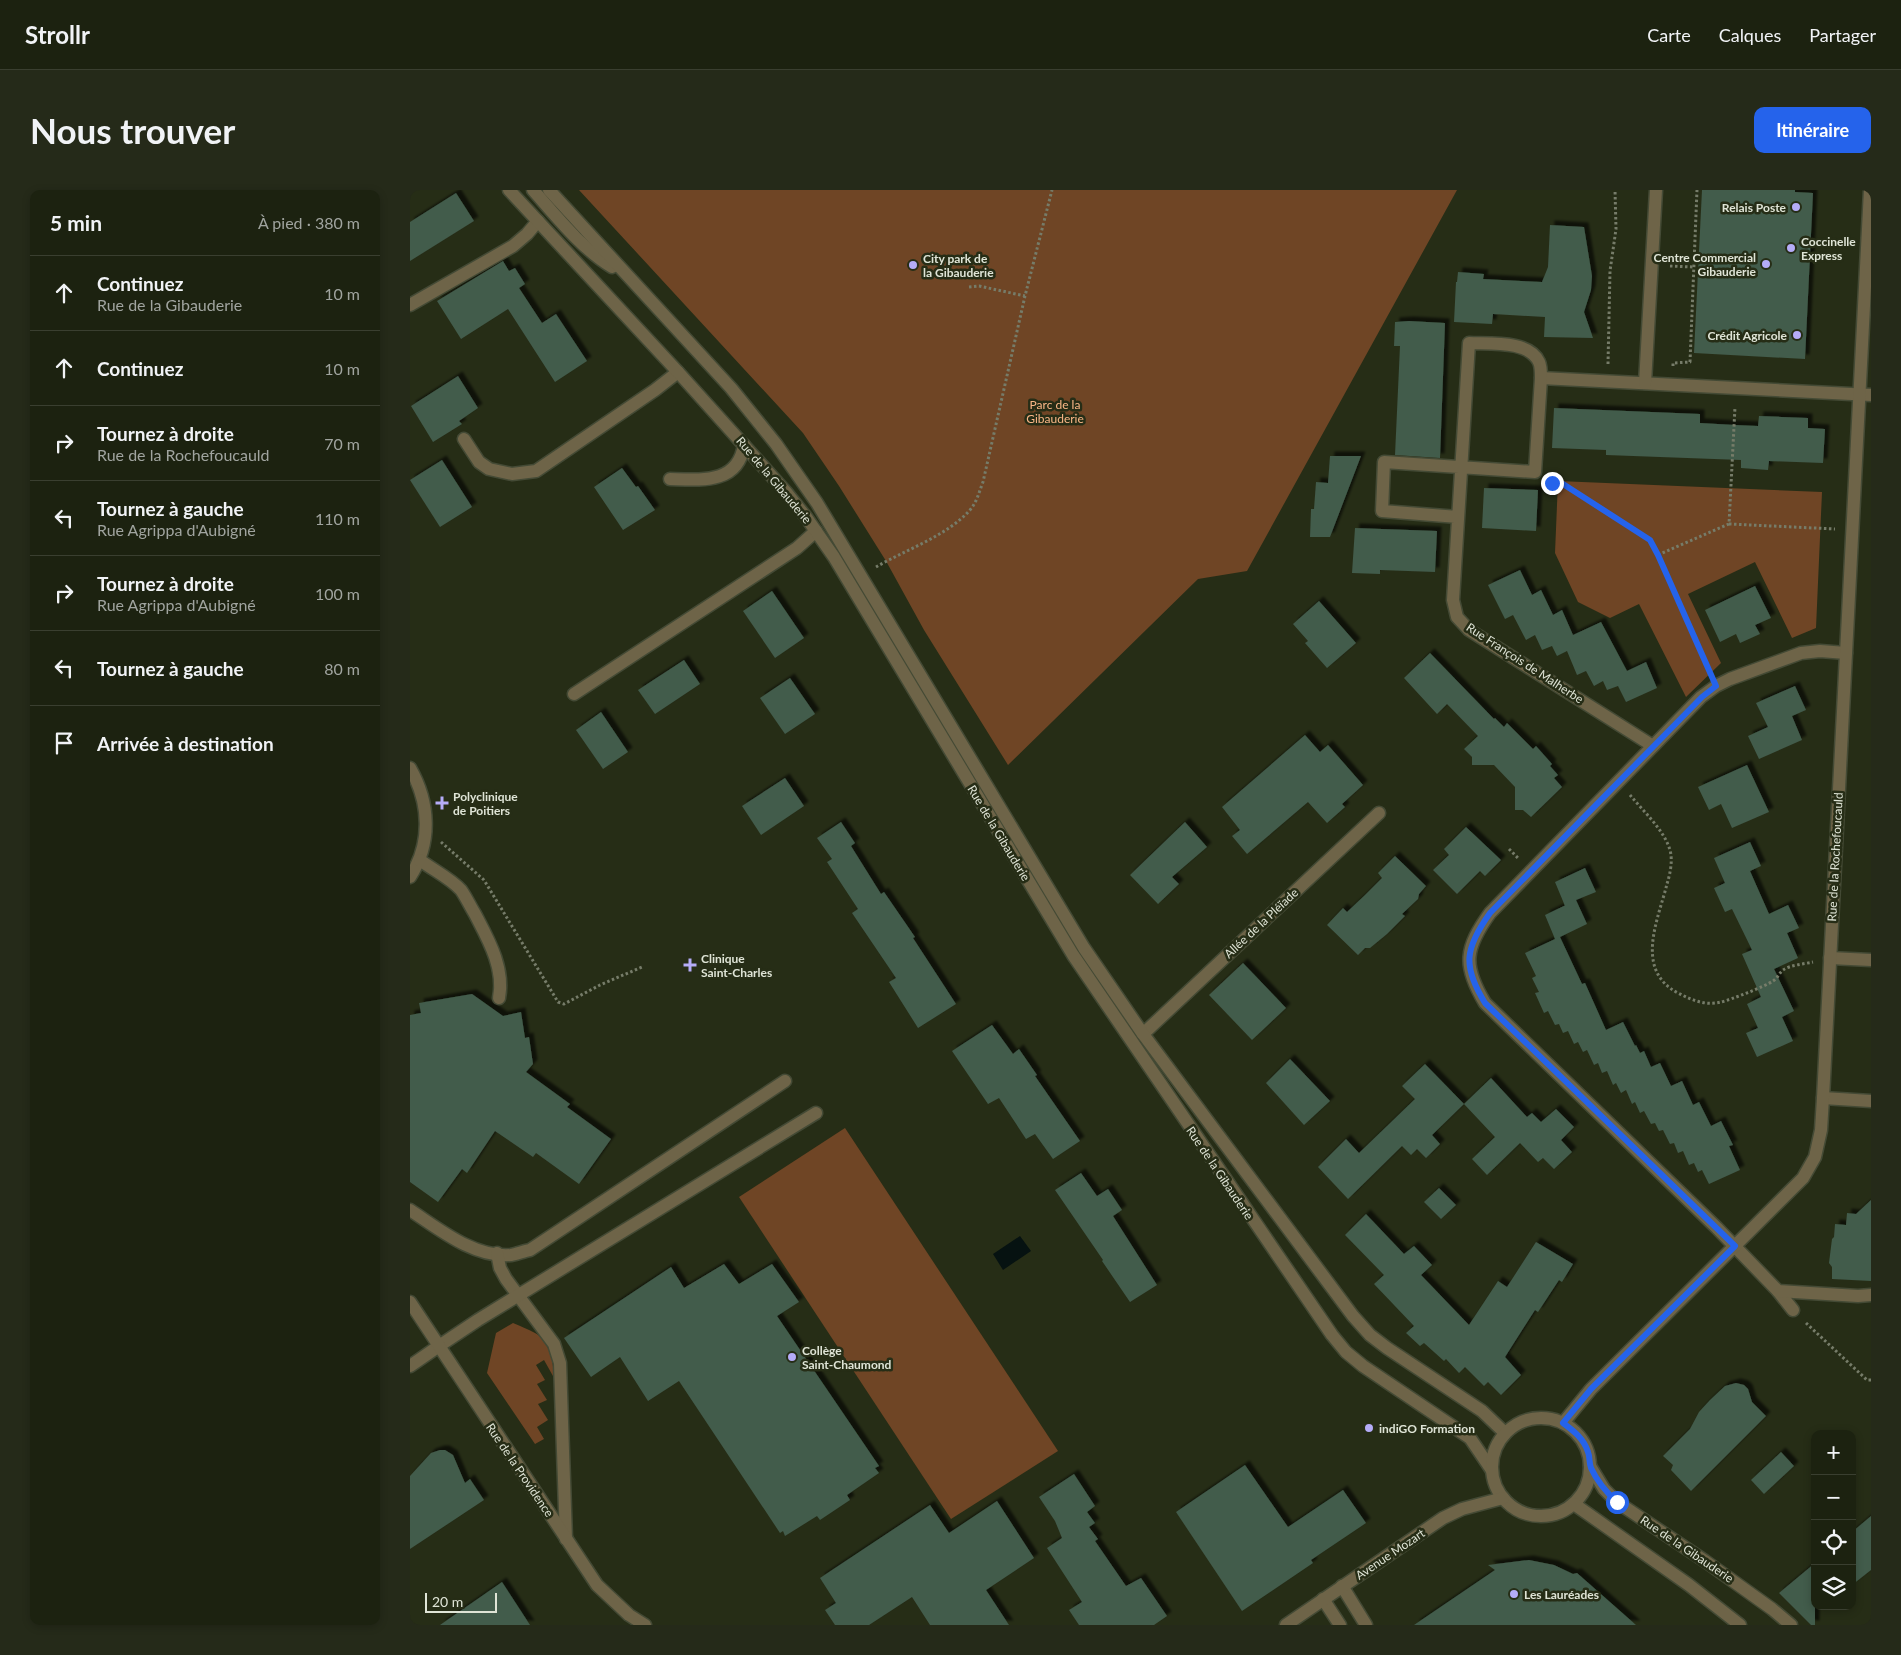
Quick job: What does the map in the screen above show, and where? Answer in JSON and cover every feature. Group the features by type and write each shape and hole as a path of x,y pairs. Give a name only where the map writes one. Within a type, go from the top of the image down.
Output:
{"street":[{"name":"Rue de la Gibauderie","path":"509,190 678,372 786,492 834,556 1072,955 1332,1335 1346,1352 1363,1366 1470,1438 1491,1469"},
{"name":"Rue de la Gibauderie","path":"533,190 579,240 602,261 629,278"},
{"name":"Rue de la Gibauderie","path":"549,190 731,388 762,426 817,503 1084,948 1143,1034 1354,1316 1370,1335 1482,1411 1505,1433"},
{"path":"1645,382 1656,190"},
{"name":"Rue de la Rochefoucauld","path":"1563,1423 1591,1389 1803,1178 1815,1157 1821,1130 1824,1098 1852,530 1865,395 1870,190"},
{"path":"410,305 499,255 527,234 538,222"},
{"name":"Rue François de Malherbe","path":"1535,472 1541,378 1540,363 1531,351 1520,346 1469,343 1453,600 1457,616 1469,630 1653,746"},
{"path":"464,439 479,462 489,469 512,474 536,471 655,390 678,372"},
{"path":"1541,378 1865,395"},
{"path":"670,480 700,480 719,477 738,463 744,445"},
{"path":"1458,517 1382,512 1384,462 1535,472"},
{"path":"574,694 797,548 816,531"},
{"path":"1793,1310 1778,1291 1735,1246 1485,1003 1474,986 1469,964 1471,944 1490,913 1702,697 1716,686 1801,654 1820,651 1846,653"},
{"path":"410,768 422,798 427,831 420,860 410,877"},
{"name":"Allée de la Pléïade","path":"1143,1034 1379,813"},
{"path":"420,860 450,881 468,901 497,961 501,982 499,998"},
{"path":"1830,958 1871,960"},
{"path":"410,1210 471,1248 511,1255 530,1250 785,1081"},
{"path":"1824,1098 1871,1101"},
{"path":"410,1366 517,1295 816,1113"},
{"path":"497,1253 500,1268 517,1295 554,1344 560,1363 566,1539"},
{"path":"1778,1291 1858,1296 1871,1295"},
{"name":"Rue de la Providence","path":"410,1302 598,1585 628,1615 645,1625"},
{"path":"1532,1418 1548,1418 1563,1423 1574,1431 1583,1441 1588,1453 1590,1466 1586,1487 1574,1504 1561,1513 1545,1516 1529,1515 1515,1509 1503,1498 1495,1485 1491,1469 1493,1456 1505,1433 1518,1424 1532,1418"},
{"name":"Rue de la Gibauderie","path":"1590,1466 1604,1490 1617,1502 1705,1561 1791,1625"},
{"name":"Avenue Mozart","path":"1286,1625 1443,1518 1462,1509 1503,1498"},
{"path":"1574,1504 1689,1585 1740,1625"},
{"path":"1342,1586 1366,1625"},
{"path":"1323,1599 1340,1625"}],"path":[{"path":"860,576 960,520 977,500 983,482 1025,296 1052,190"},
{"path":"1608,381 1610,270 1616,229 1615,190"},
{"path":"1672,384 1673,363 1690,362 1697,190"},
{"path":"1652,264 1694,267"},
{"path":"969,287 979,286 1025,296"},
{"path":"1729,524 1735,405"},
{"path":"1535,472 1552,483 1563,484 1650,540 1716,686"},
{"path":"1658,555 1729,524 1852,530"},
{"path":"1619,781 1663,836 1670,851 1669,877 1652,941 1651,959 1657,975 1672,990 1692,1000 1709,1004 1723,1002 1774,981 1784,970 1830,958"},
{"path":"427,831 453,851 484,880 558,1002 564,1004 642,967"},
{"path":"1793,1310 1867,1380 1871,1380"}],"green space":[{"name":"Parc de la Gibauderie","path":"579,190 1457,190 1247,571 1198,579 1008,765 924,630 886,561 803,433"},
{"path":"1558,481 1822,492 1816,628 1792,638 1755,562 1688,594 1721,663 1686,697 1639,604 1610,618 1578,602 1555,553"},
{"path":"845,1128 1058,1451 951,1519 739,1197"},
{"path":"513,1323 540,1336 550,1352 553,1364 553,1376 544,1360 536,1365 545,1380 537,1384 547,1400 538,1404 548,1420 537,1427 544,1439 535,1444 487,1373 496,1333"}],"shaded area":[{"path":"1020,1236 1031,1251 1003,1270 993,1254"}],"building":[{"path":"1702,190 1795,190 1795,192 1813,193 1805,359 1694,353"},
{"path":"456,193 474,221 410,261 410,222"},
{"path":"1550,225 1584,227 1592,276 1591,290 1584,312 1593,338 1544,337 1545,317 1493,314 1492,324 1454,322 1458,272 1484,274 1483,279 1542,282 1548,267"},
{"path":"503,261 509,271 515,268 525,284 519,288 542,323 556,314 587,361 555,382 508,309 461,339 437,301"},
{"path":"1395,322 1445,323 1440,458 1395,455 1400,346 1394,346"},
{"path":"458,376 478,408 459,421 462,424 433,442 411,406"},
{"path":"1554,408 1700,414 1700,423 1758,426 1759,416 1808,418 1808,428 1825,429 1823,463 1769,461 1768,470 1741,468 1741,460 1606,455 1606,450 1552,448"},
{"path":"1330,456 1361,456 1330,537 1310,537 1311,509 1314,509 1316,482 1328,483"},
{"path":"442,460 472,507 440,527 410,480"},
{"path":"622,468 655,510 623,530 594,487"},
{"path":"1484,488 1538,490 1536,531 1482,528"},
{"path":"1355,528 1437,531 1435,572 1380,570 1380,574 1352,573"},
{"path":"1520,570 1532,595 1541,590 1553,615 1562,610 1573,635 1601,622 1627,671 1646,662 1657,688 1626,702 1618,686 1607,690 1603,681 1594,686 1586,671 1577,675 1567,651 1557,656 1552,646 1542,650 1535,635 1526,640 1513,615 1505,619 1488,585"},
{"path":"1755,586 1771,618 1755,625 1760,634 1740,643 1736,634 1720,642 1705,610"},
{"path":"772,591 804,638 775,658 743,611"},
{"path":"1319,601 1356,643 1327,668 1305,643 1308,641 1293,624"},
{"path":"1430,653 1494,719 1504,727 1507,723 1533,749 1536,746 1552,764 1550,766 1558,775 1554,778 1562,787 1531,817 1523,810 1515,810 1515,787 1494,765 1472,765 1472,757 1464,749 1478,736 1447,704 1437,714 1404,678"},
{"path":"684,660 700,684 655,714 638,690"},
{"path":"790,678 815,714 785,734 760,698"},
{"path":"1795,686 1806,710 1792,716 1802,740 1759,759 1748,736 1768,727 1756,703"},
{"path":"601,712 628,752 603,769 576,730"},
{"path":"1305,735 1320,752 1328,745 1363,785 1342,804 1345,807 1327,823 1308,802 1247,854 1232,836 1240,830 1222,807"},
{"path":"1747,765 1769,812 1732,828 1721,804 1709,810 1698,787"},
{"path":"785,778 804,806 761,835 742,806"},
{"path":"841,822 855,843 851,846 881,894 884,892 915,937 913,938 956,1004 918,1028 889,982 896,978 852,913 858,909 827,862 832,859 817,838"},
{"path":"1185,822 1207,847 1172,877 1179,884 1158,904 1130,875"},
{"path":"1466,827 1501,860 1485,876 1480,871 1457,894 1433,870 1449,855 1444,849"},
{"path":"1750,842 1761,866 1750,871 1769,914 1788,905 1799,928 1787,933 1798,958 1774,969 1794,1011 1782,1017 1793,1041 1757,1057 1746,1033 1758,1028 1747,1004 1761,997 1742,954 1752,950 1732,909 1725,912 1714,888 1725,883 1714,858"},
{"path":"1395,856 1426,886 1419,894 1418,899 1402,914 1405,916 1387,934 1370,948 1365,948 1358,955 1327,925 1343,908 1347,912 1382,878 1378,873"},
{"path":"1585,868 1596,892 1576,900 1587,924 1560,937 1582,984 1585,983 1606,1030 1623,1022 1640,1053 1644,1051 1651,1067 1660,1063 1671,1086 1682,1081 1693,1105 1699,1102 1711,1126 1721,1121 1733,1145 1729,1146 1740,1170 1709,1184 1702,1170 1698,1172 1694,1163 1689,1165 1683,1151 1678,1153 1674,1143 1670,1144 1663,1130 1659,1131 1655,1123 1651,1124 1644,1111 1640,1113 1635,1102 1632,1104 1626,1090 1621,1093 1616,1083 1613,1085 1607,1071 1602,1073 1598,1063 1594,1065 1587,1050 1583,1052 1578,1042 1574,1044 1568,1031 1563,1033 1559,1024 1555,1025 1548,1011 1544,1013 1535,993 1539,992 1532,978 1536,976 1525,953 1555,939 1545,915 1565,906 1555,882"},
{"path":"1243,963 1286,1008 1252,1040 1209,995"},
{"path":"472,994 503,1016 521,1012 525,1038 529,1037 533,1064 526,1072 570,1104 567,1107 611,1139 579,1184 536,1153 533,1157 495,1131 467,1173 462,1169 438,1202 410,1182 410,1015 421,1013 419,1003"},
{"path":"992,1025 1013,1054 1019,1049 1037,1075 1035,1076 1080,1141 1053,1159 1035,1134 1026,1139 999,1098 988,1104 952,1051"},
{"path":"1290,1059 1330,1101 1304,1125 1266,1083"},
{"path":"1425,1064 1464,1104 1432,1135 1440,1144 1426,1158 1417,1149 1411,1155 1402,1146 1348,1199 1318,1167 1346,1139 1359,1153 1415,1099 1402,1086"},
{"path":"1491,1078 1527,1117 1532,1113 1541,1122 1556,1109 1574,1127 1561,1140 1572,1152 1554,1169 1543,1158 1538,1162 1520,1143 1487,1175 1472,1159 1495,1137 1464,1104"},
{"path":"1081,1173 1097,1196 1108,1189 1122,1210 1113,1216 1157,1285 1130,1302 1055,1190"},
{"path":"1439,1188 1456,1205 1441,1219 1424,1202"},
{"path":"1871,1200 1871,1281 1832,1279 1832,1267 1829,1263 1835,1224 1846,1225 1847,1213 1856,1214"},
{"path":"1366,1214 1404,1254 1414,1246 1432,1265 1421,1275 1469,1325 1498,1281 1507,1287 1536,1242 1573,1264 1562,1282 1559,1280 1538,1312 1535,1310 1505,1357 1521,1375 1501,1395 1488,1382 1484,1386 1465,1367 1459,1373 1446,1359 1444,1361 1424,1343 1420,1346 1406,1333 1414,1326 1374,1284 1384,1275 1345,1235"},
{"path":"724,1264 739,1284 772,1264 799,1302 777,1316 879,1466 875,1468 879,1473 847,1495 850,1500 820,1520 817,1516 785,1536 783,1531 780,1533 679,1381 648,1401 620,1357 591,1377 564,1338 671,1267 684,1288"},
{"path":"1736,1383 1744,1385 1748,1389 1752,1402 1766,1416 1691,1491 1671,1470 1673,1465 1663,1456 1690,1429 1699,1412 1710,1400 1725,1386"},
{"path":"445,1450 453,1455 465,1483 470,1479 484,1500 410,1549 410,1476 431,1453"},
{"path":"1781,1452 1794,1466 1764,1494 1751,1480"},
{"path":"1245,1465 1288,1527 1343,1490 1366,1523 1311,1560 1313,1563 1242,1611 1176,1512"},
{"path":"1074,1474 1095,1506 1087,1512 1095,1523 1089,1527 1098,1539 1095,1541 1126,1586 1141,1578 1167,1616 1154,1625 1079,1625 1069,1610 1082,1602 1047,1548 1062,1538 1055,1521 1039,1497"},
{"path":"997,1501 1034,1558 986,1590 1009,1625 930,1625 912,1597 869,1625 835,1625 825,1610 836,1603 820,1578 930,1505 949,1533"},
{"path":"1871,1516 1871,1570 1856,1582 1856,1565 1856,1529"},
{"name":"Les Lauréades","path":"1529,1560 1554,1565 1573,1574 1577,1573 1636,1625 1414,1625 1495,1570 1488,1565"},
{"path":"1811,1566 1811,1610 1815,1610 1815,1625 1811,1625 1779,1593"},
{"path":"502,1582 530,1625 440,1625"}],"place":[{"name":"Relais Poste","path":"1796,207"},
{"name":"Coccinelle Express","path":"1791,248"},
{"name":"Centre Commercial Gibauderie","path":"1766,264"},
{"name":"City park de la Gibauderie","path":"913,265"},
{"name":"Crédit Agricole","path":"1797,335"},
{"name":"Polyclinique de Poitiers","path":"442,803"},
{"name":"Clinique Saint-Charles","path":"690,965"},
{"name":"Collège Saint-Chaumond","path":"792,1357"},
{"name":"indiGO Formation","path":"1369,1428"},
{"name":"Les Lauréades","path":"1514,1594"}],"route":[{"path":"1552,483 1563,484 1650,540 1716,686 1702,697 1490,913 1471,944 1469,964 1474,986 1485,1003 1735,1246 1591,1389 1563,1423 1583,1441 1588,1453 1590,1466 1604,1490 1617,1502"}]}
